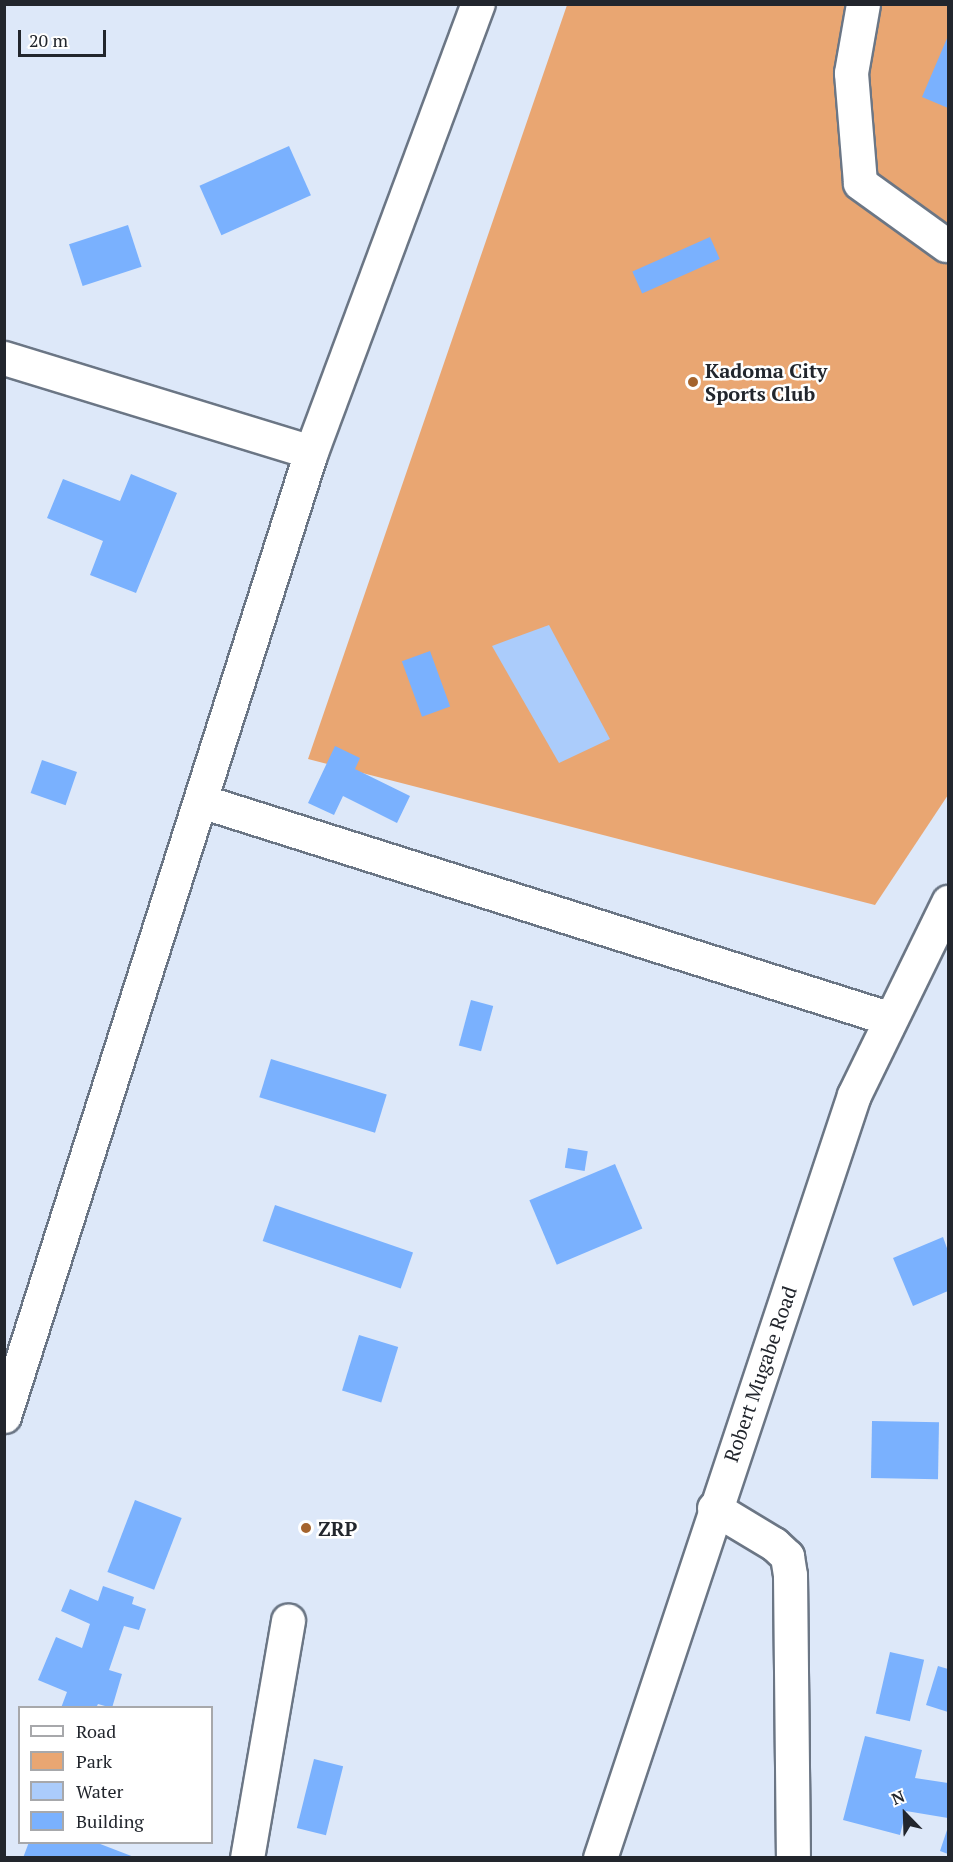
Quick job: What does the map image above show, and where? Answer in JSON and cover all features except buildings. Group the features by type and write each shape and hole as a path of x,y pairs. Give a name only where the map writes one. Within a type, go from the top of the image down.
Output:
{"street":[{"path":"4,1416 311,452 478,4"},
{"path":"863,4 851,73 860,183 946,245"},
{"path":"4,358 311,452"},
{"path":"201,801 888,1018"},
{"name":"Robert Mugabe Road","path":"600,1857 714,1508 854,1095 888,1018 948,902"},
{"path":"914,969 948,955"},
{"path":"714,1508 774,1544 787,1556 790,1575 792,1857"},
{"path":"247,1857 288,1621"}],"green space":[{"name":"Kadoma City Sports Club","path":"567,5 948,5 948,795 875,905 308,759"}],"water":[{"path":"549,625 610,739 559,763 492,646"}],"place":[{"name":"Kadoma City Sports Club","path":"693,382"},
{"name":"ZRP","path":"306,1528"}]}
